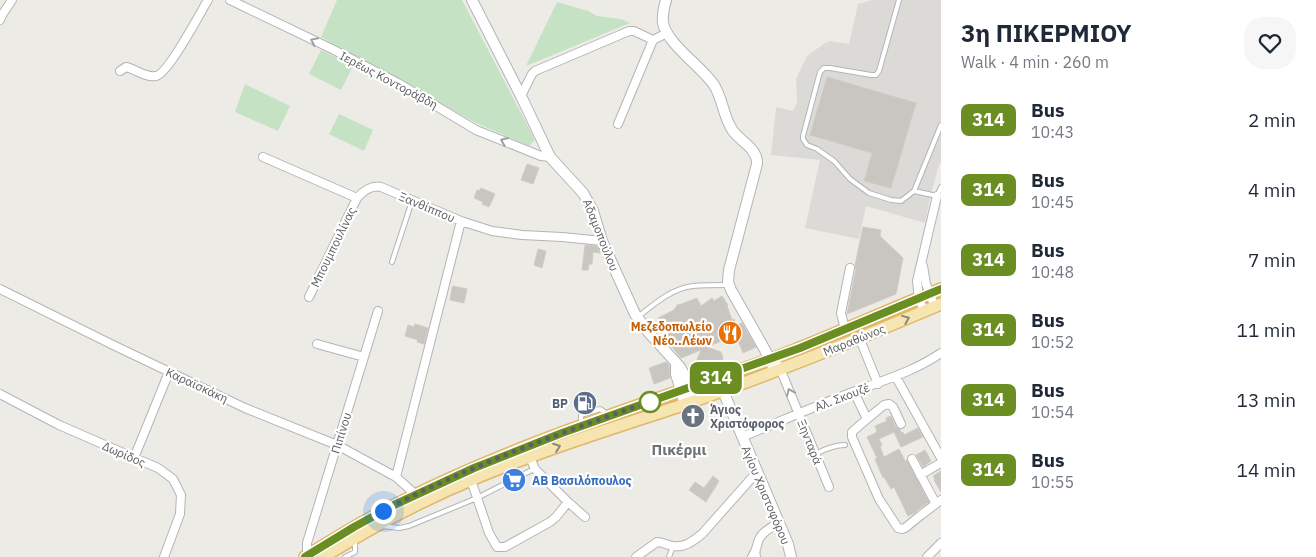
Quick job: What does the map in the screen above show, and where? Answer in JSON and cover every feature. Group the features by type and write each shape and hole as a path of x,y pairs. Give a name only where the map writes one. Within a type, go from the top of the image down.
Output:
{"main road":[{"name":"Μαραθώνος","path":"306,557 372,517 474,468 580,427 772,358 930,294"},
{"name":"Μαραθώνος","path":"324,557 377,525 471,480 530,457 777,370 933,308"}],"street":[{"path":"0,20 12,0"},
{"path":"120,71 126,67 155,77 164,71 208,0"},
{"name":"Ιερέως Κοντοράβδη","path":"230,0 398,84 476,130 541,156 550,157"},
{"name":"Αδαμοπούλου","path":"472,0 550,157 587,199 602,241 637,317 676,364 676,374 690,402"},
{"path":"666,0 663,21 668,32 676,45 714,86 731,127 752,149 756,156 755,169 728,274 728,282 777,370"},
{"path":"521,96 534,72 621,35 633,31 653,40"},
{"path":"618,124 653,40 668,32"},
{"path":"263,156 357,198"},
{"name":"Ξανθίππου","path":"357,198 371,187 378,186 461,221 485,229 522,236 602,241"},
{"path":"933,308 930,294 918,281 938,196"},
{"name":"Μπουμπουλίνας","path":"309,297 357,198"},
{"path":"396,478 461,221"},
{"path":"924,258 925,280 933,308"},
{"path":"845,329 841,313 850,268"},
{"name":"Καραϊσκάκη","path":"0,289 113,346 245,408 337,445 396,478 416,495"},
{"name":"Πιπίνου","path":"306,557 308,543 378,311"},
{"path":"859,338 878,384"},
{"path":"317,344 364,357"},
{"name":"Αλ. Σκουζέ","path":"742,437 896,377 929,362 941,353"},
{"name":"Ξηνταρά","path":"777,370 799,414 829,487"},
{"path":"134,458 169,372"},
{"path":"896,377 941,458"},
{"name":"Αγίου Χριστοφόρου","path":"717,378 779,522 791,557"},
{"path":"854,392 867,419"},
{"name":"Δωρίδος","path":"0,394 59,425 158,468 173,479 181,495 180,514 164,557"},
{"path":"901,424 893,407 889,404 884,405 852,432 852,436 879,499 898,528 902,529 938,502 912,459"},
{"path":"530,457 535,469 585,517"},
{"path":"920,475 941,463"},
{"path":"636,557 657,542 673,546 686,545 702,534 757,472"},
{"path":"471,480 496,547 505,547 550,522 568,502"},
{"path":"752,557 758,553 757,543 760,536 779,522"},
{"path":"926,557 941,543"}],"lane":[{"path":"899,0 879,71 876,75 830,68 824,68 820,72 803,139 807,144 834,161 850,179 869,193 900,201 914,191 941,125"},
{"path":"914,191 938,196 941,188"},
{"path":"392,262 412,201"},
{"path":"637,317 675,291 692,286 729,286"},
{"path":"815,454 832,446 845,445"},
{"path":"377,525 396,528 406,527 477,498 535,469"},
{"path":"345,557 355,552 355,538"},
{"path":"669,557 673,546"}],"shaded area":[{"path":"872,0 941,0 941,162 931,194 925,223 866,206 859,239 805,228 820,160 771,155 776,108 793,111 797,103 796,79 807,56 830,41 849,44 858,4"}],"green space":[{"path":"337,0 462,0 535,140 529,146 476,123 321,37"},
{"path":"557,2 588,11 597,16 621,19 630,23 526,66"},
{"path":"321,50 353,66 341,90 309,74"},
{"path":"245,84 290,106 278,131 235,112"},
{"path":"339,114 373,130 364,151 329,134"}],"building":[{"path":"827,77 916,103 891,188 864,181 872,153 810,135"},
{"path":"527,164 539,168 533,184 521,180"},
{"path":"481,188 495,194 489,207 474,198 477,190 479,191"},
{"path":"863,227 881,230 880,236 903,258 896,294 847,314 856,269 855,265"},
{"path":"585,245 597,246 600,253 593,252 592,264 589,264 588,270 582,270"},
{"path":"538,249 546,251 542,268 534,265"},
{"path":"453,286 467,289 464,303 450,300"},
{"path":"722,296 728,305 732,320 734,319 736,325 742,323 756,347 743,353 736,335 707,347 721,352 723,358 721,363 701,370 696,362 701,350 681,358 664,337 667,336 658,318 674,310 678,304 697,298 701,306 712,298 714,301"},
{"path":"415,324 428,328 424,344 405,336 408,325 414,327"},
{"path":"666,362 669,365 670,378 654,384 649,368"},
{"name":"BP","path":"585,392 585,394 588,393 594,407 582,411 576,396"},
{"name":"Άγιος Χριστόφορος","path":"698,408 702,418 687,424 683,414"},
{"path":"891,416 896,427 904,435 918,428 923,437 901,447 894,432 879,439 884,457 899,449 905,461 907,460 929,502 908,516 894,487 891,489 883,478 875,459 877,458 867,437 877,432 875,426 887,421 886,418"},
{"path":"925,450 931,461 923,467 916,455"},
{"path":"941,471 941,492 933,476"},
{"path":"713,476 719,481 706,502 689,490 695,482 704,488"}],"bus line":[{"name":"314","path":"305,557 394,505 474,468 562,433 800,348 941,289"}],"place":[{"name":"Μεζεδοπωλείο Νέο..Λέων","path":"730,333"},
{"name":"BP","path":"585,403"},
{"name":"Άγιος Χριστόφορος","path":"693,416"},
{"name":"ΑΒ Βασιλόπουλος","path":"514,480"}],"district":[{"name":"Πικέρμι","path":"679,449"}],"route":[{"path":"383,511 474,468 562,433 657,399 650,402"}]}
